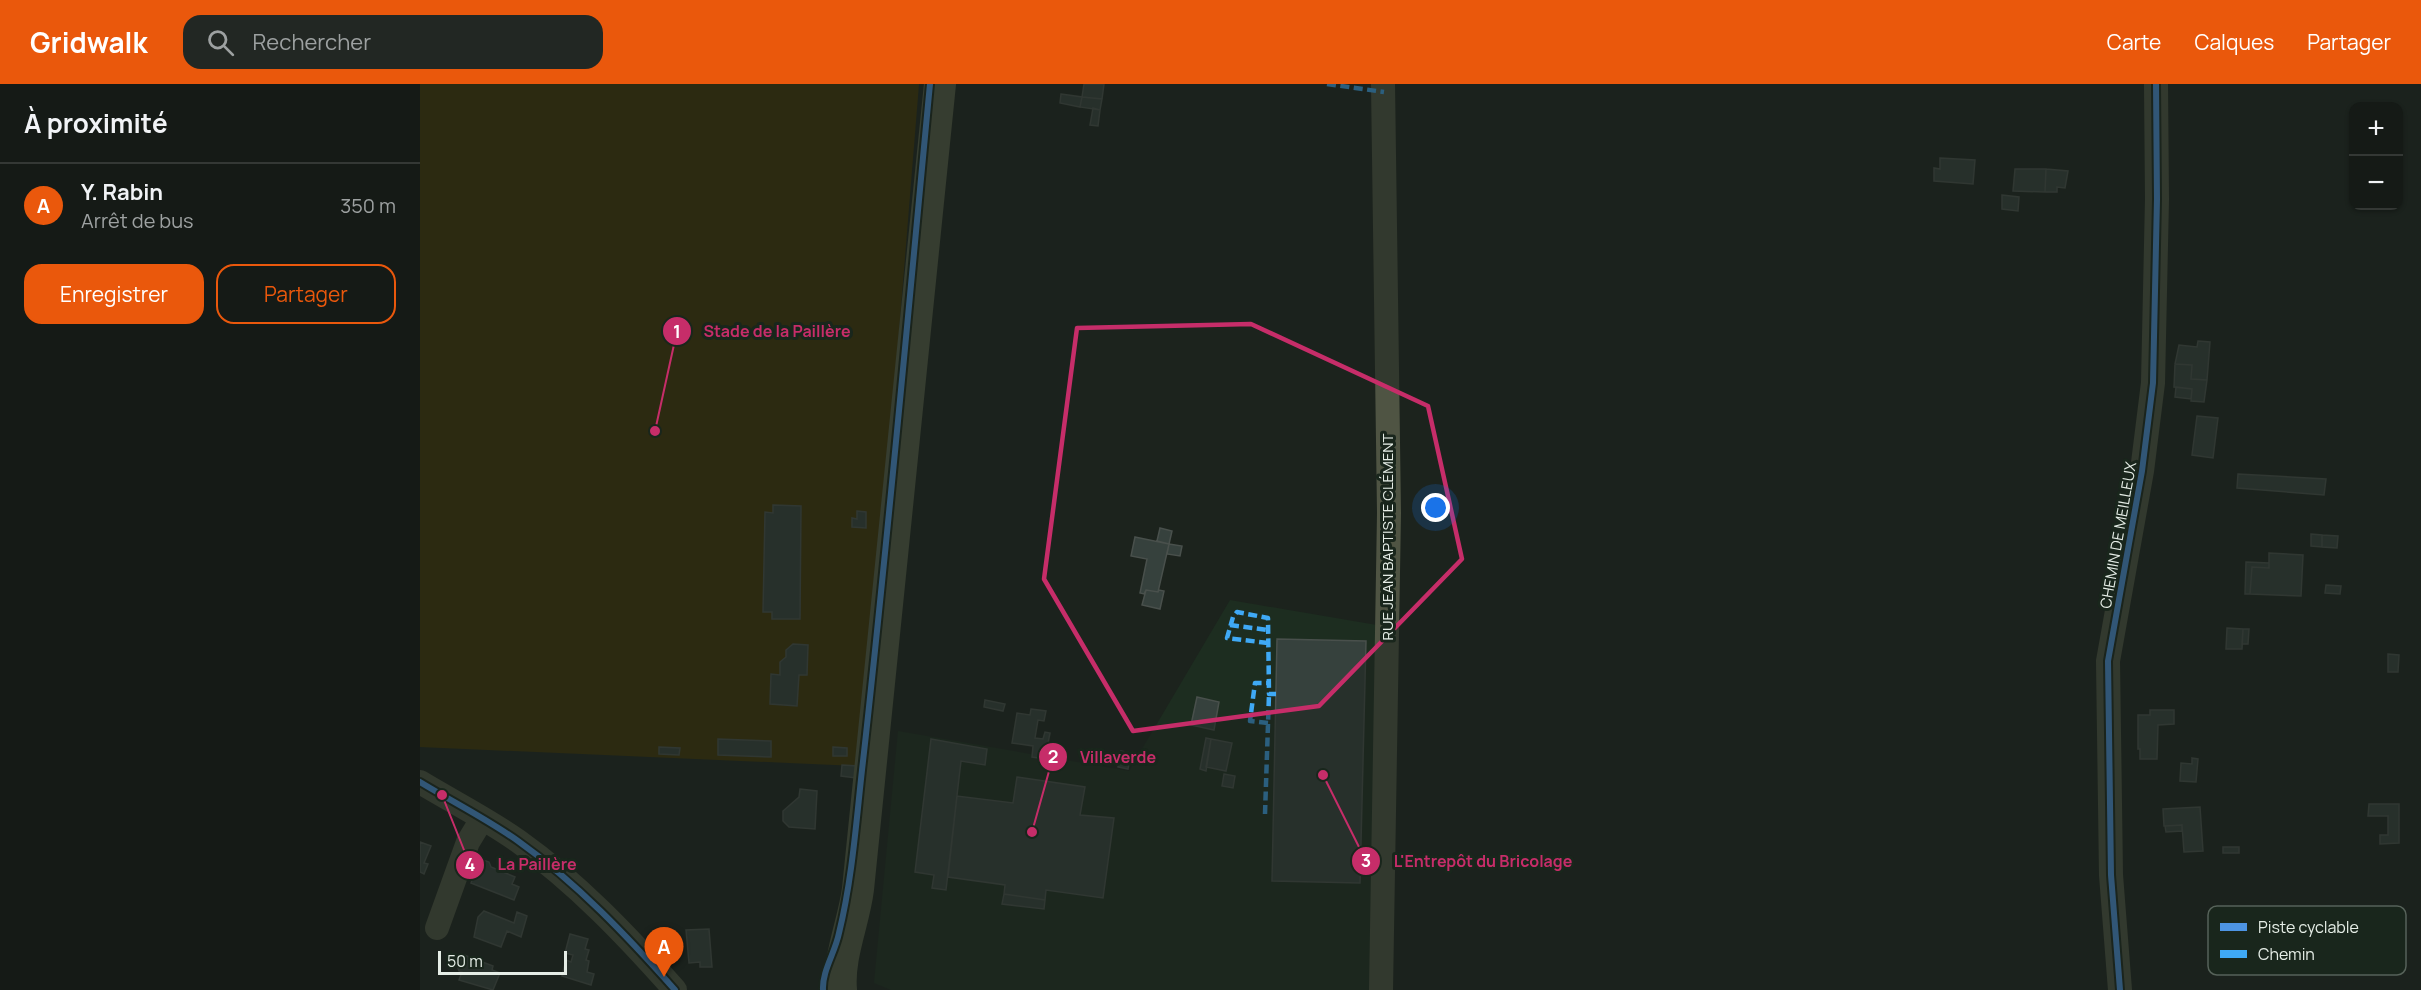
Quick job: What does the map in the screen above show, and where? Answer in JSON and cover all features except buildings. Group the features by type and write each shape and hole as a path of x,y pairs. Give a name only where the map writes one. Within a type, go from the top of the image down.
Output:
{"main road":[{"path":"861,990 855,967 855,915 940,84"},
{"path":"841,990 842,963 855,915"}],"street":[{"name":"RUE JEAN BAPTISTE CLÉMENT","path":"1381,990 1389,513 1383,84"},
{"name":"CHEMIN DE MEILLEUX","path":"2120,990 2111,875 2108,661 2142,471 2152,383 2157,199 2156,84"},
{"path":"420,782 517,840 559,874 610,922 675,990"},
{"path":"437,928 468,842 482,819"}],"highlighted area":[{"path":"1251,324 1428,406 1462,559 1319,706 1133,731 1044,579 1077,328"}],"shaded area":[{"path":"420,84 919,84 898,344 858,766 420,747"},
{"path":"1230,600 1377,625 1373,990 891,990 874,983 898,731 1129,771"}],"marked path":[{"path":"1327,84 1384,92"},
{"path":"1268,643 1227,638 1233,617 1237,612 1268,618 1269,694 1276,694"},
{"path":"1230,625 1268,630"},
{"path":"1268,723 1250,721 1255,683 1269,683"},
{"path":"1265,814 1269,694"}],"cycle path":[{"path":"823,990 843,913 853,852 889,513 930,84"},
{"path":"2120,990 2111,875 2108,661 2142,471 2153,383 2157,199 2156,84"},
{"path":"420,782 494,825 540,857 601,911 675,990"}],"place":[{"name":"Stade de la Paillère","path":"655,431"},
{"name":"L'Entrepôt du Bricolage","path":"1323,775"},
{"name":"La Paillère","path":"442,795"},
{"name":"Villaverde","path":"1032,832"},
{"name":"Y. Rabin","path":"664,977"}]}
